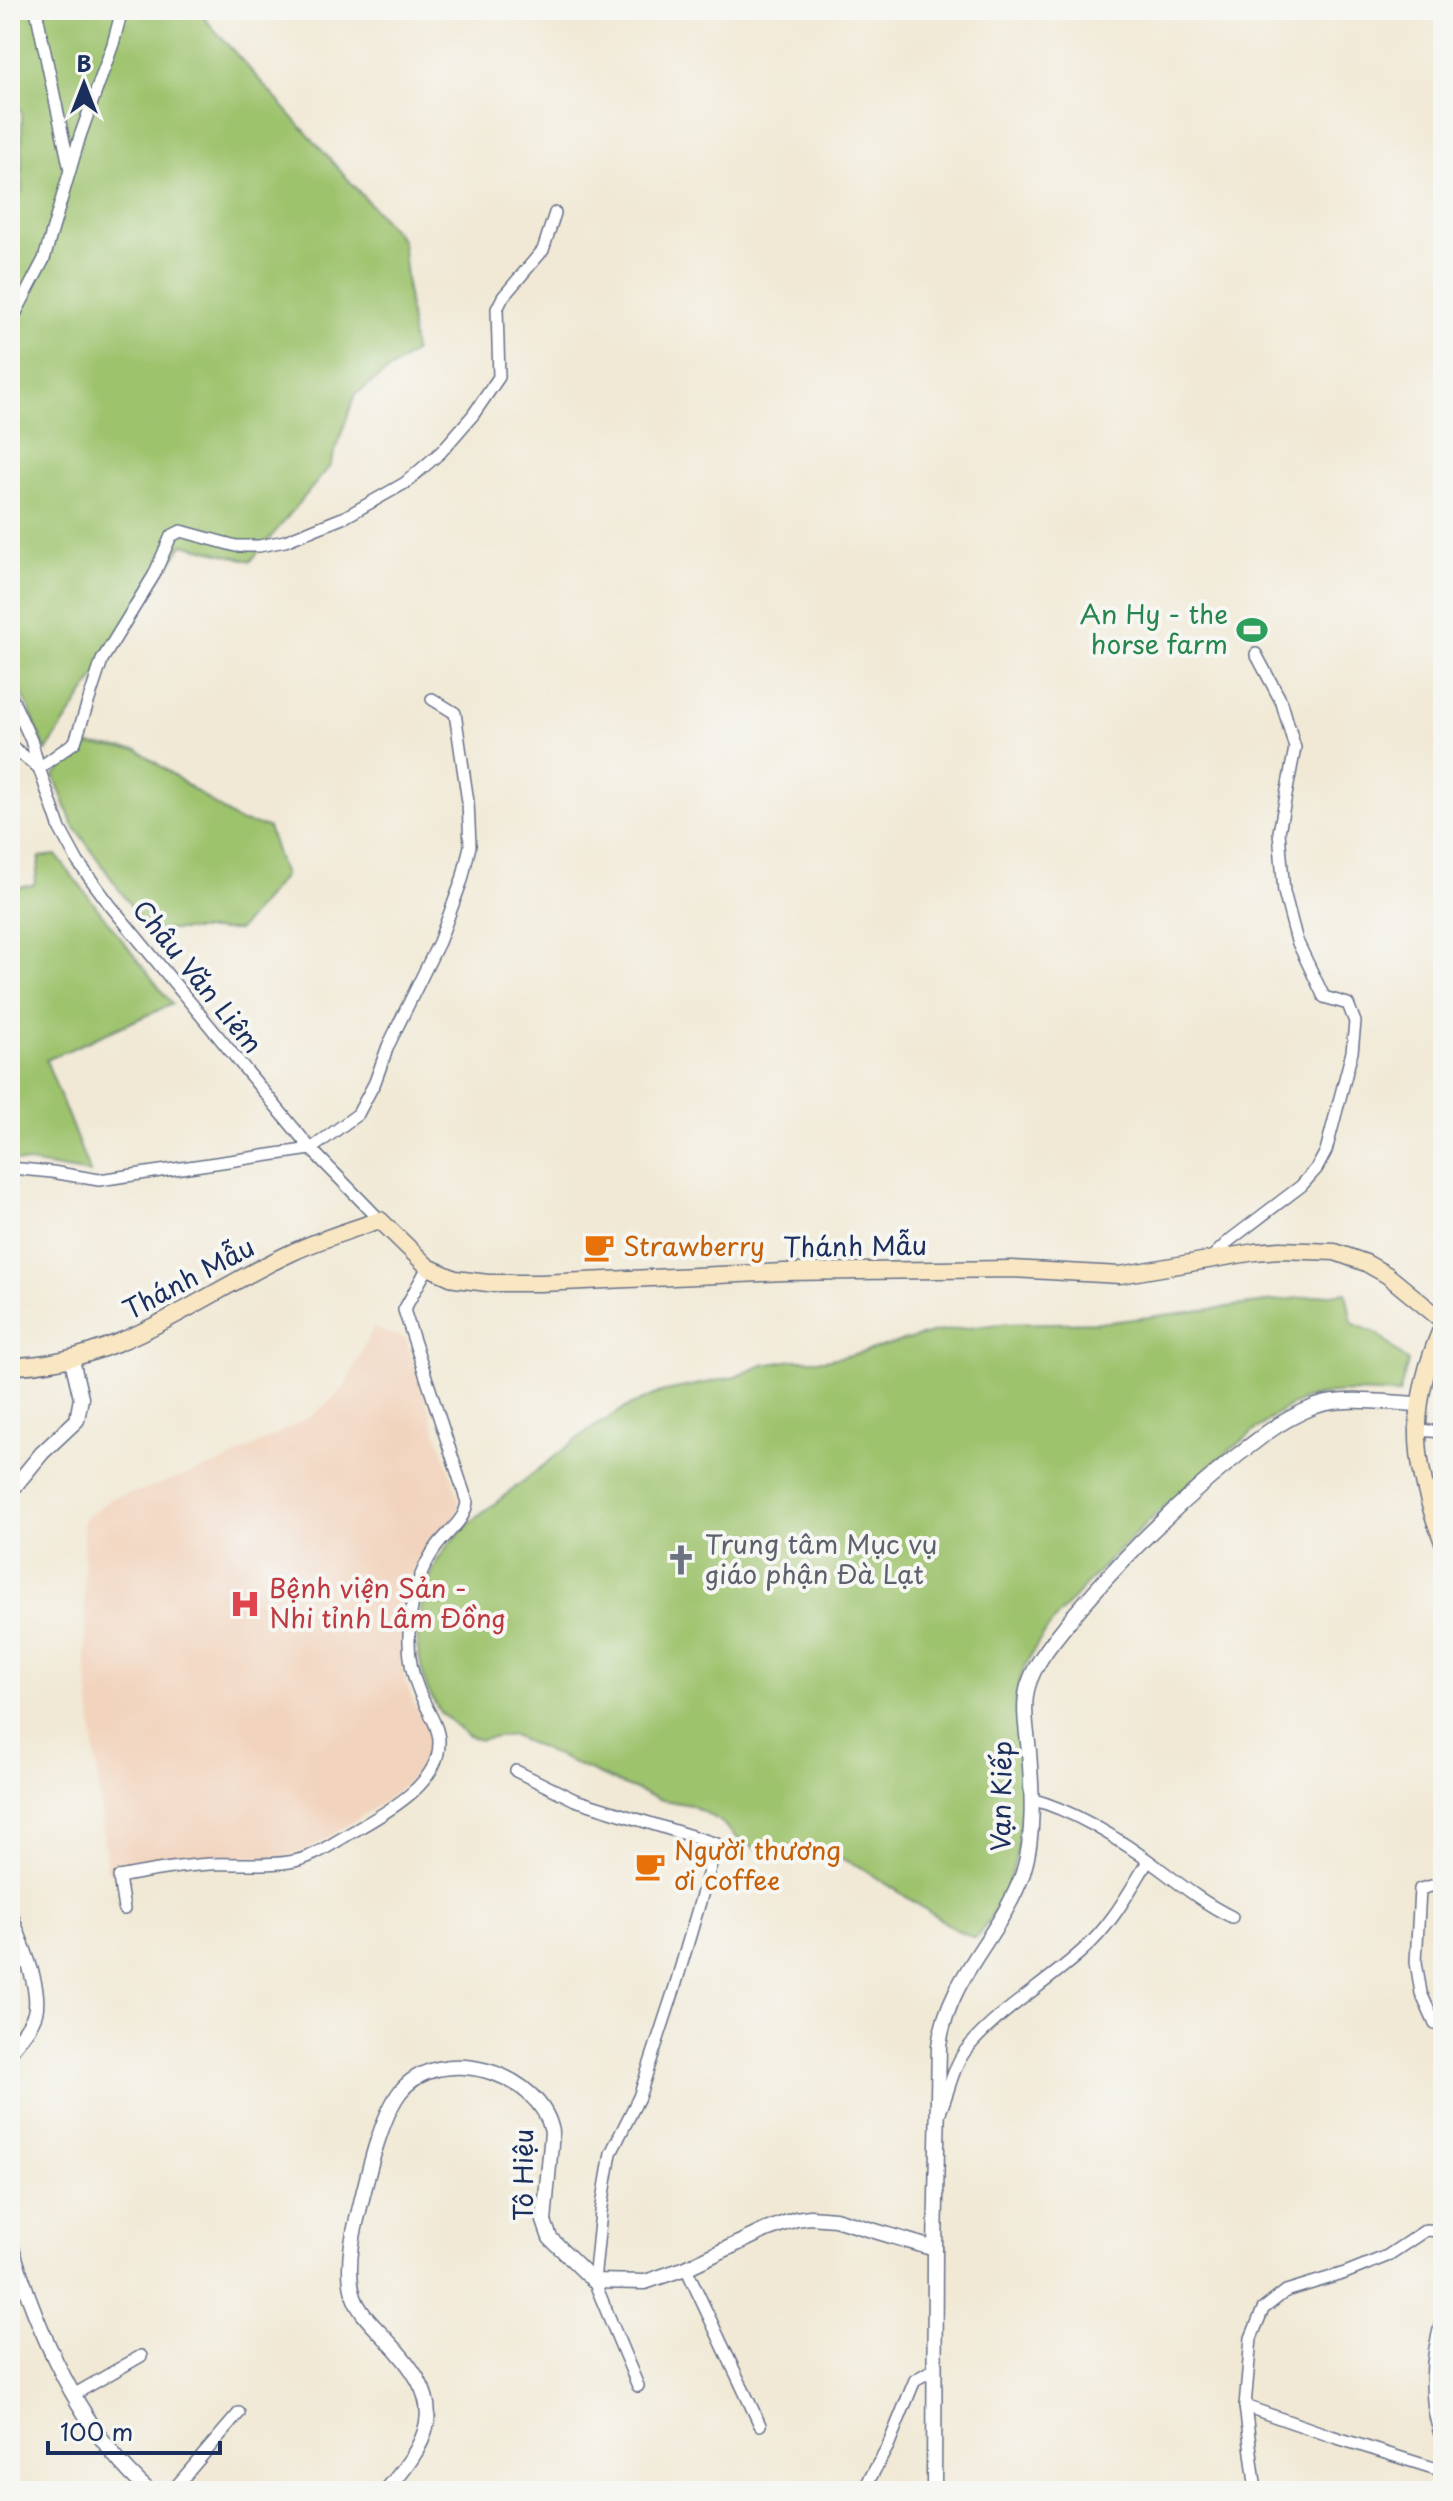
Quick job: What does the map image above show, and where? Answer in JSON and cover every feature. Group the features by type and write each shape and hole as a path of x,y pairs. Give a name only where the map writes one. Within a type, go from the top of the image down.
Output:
{"main road":[{"name":"Thánh Mẫu","path":"10,1366 72,1360 110,1348 292,1252 380,1220 428,1267 455,1279 488,1283 1012,1269 1120,1275 1280,1250 1335,1252 1366,1263 1387,1275 1443,1323"},
{"path":"1443,1323 1424,1374 1418,1404 1424,1482 1430,1509 1443,1542"}],"street":[{"path":"36,10 70,170"},
{"path":"10,324 44,259 122,10"},
{"path":"10,745 39,768 75,742 102,660 154,575 171,536 181,531 236,546 285,541 345,517 405,483 441,452 473,415 499,377 497,309 503,297 543,250 555,213"},
{"path":"1209,1259 1301,1186 1317,1168 1326,1151 1352,1052 1355,1022 1348,1004 1324,997 1297,941 1284,892 1279,832 1295,748 1282,703 1256,654"},
{"name":"Châu Văn Liêm","path":"10,694 31,740 60,829 89,878 157,965 311,1149 380,1220"},
{"path":"10,1168 99,1180 311,1149 358,1114 439,942 462,880 470,846 468,802 455,713 432,699"},
{"path":"124,1909 119,1877 179,1866 289,1862 307,1858 409,1795 424,1779 436,1757 439,1743 437,1731 414,1681 411,1667 412,1607 431,1554 463,1517 467,1502 404,1310 428,1267"},
{"path":"10,1492 23,1473 77,1420 81,1398 72,1360"},
{"name":"Vạn Kiếp","path":"934,2491 939,2046 946,2013 967,1969 1002,1915 1023,1873 1030,1835 1031,1799 1026,1715 1029,1684 1040,1659 1092,1594 1197,1490 1285,1421 1314,1407 1335,1402 1418,1404"},
{"path":"1418,1430 1443,1432"},
{"path":"516,1771 575,1800 717,1844 639,2097 611,2153 601,2212 594,2281 638,2386"},
{"path":"1031,1799 1098,1829 1195,1896 1232,1917"},
{"path":"938,2116 954,2069 967,2049 1102,1931 1148,1861"},
{"path":"1435,2024 1421,1993 1416,1962 1420,1889 1443,1883"},
{"path":"10,1913 31,1970 36,2002 35,2014 10,2051"},
{"name":"Tô Hiệu","path":"386,2491 416,2454 426,2427 427,2399 419,2377 357,2303 350,2276 352,2239 380,2136 391,2106 405,2087 433,2070 478,2069 507,2078 536,2100 550,2120 552,2132 544,2209 547,2229 550,2238 594,2281"},
{"path":"594,2281 645,2282 686,2268 766,2230 810,2217 835,2219 935,2249"},
{"path":"1256,2491 1245,2406 1251,2338 1263,2309 1286,2291 1387,2256 1426,2230 1443,2231"},
{"path":"10,2242 41,2333 75,2394 115,2458 149,2491"},
{"path":"686,2268 760,2425"},
{"path":"1442,2320 1432,2388 1434,2414 1443,2442"},
{"path":"75,2394 141,2356"},
{"path":"863,2491 888,2446 915,2380 934,2369"},
{"path":"1245,2406 1443,2471"},
{"path":"172,2491 239,2413"}],"shaded area":[{"name":"Bệnh viện Sản - Nhi tỉnh Lâm Đồng","path":"373,1328 406,1339 460,1502 457,1514 425,1548 415,1568 403,1615 403,1674 414,1704 429,1729 431,1743 428,1755 409,1781 387,1800 308,1850 288,1856 191,1858 107,1871 86,1665 83,1520 112,1498 224,1462 313,1415 344,1389"}],"green space":[{"path":"10,10 197,10 402,240 414,352 355,395 330,466 251,561 183,544 46,751 10,662 10,201 22,192 22,113 10,92"},
{"path":"89,745 138,750 238,821 268,827 284,876 239,930 148,930 72,823 54,775"},
{"path":"56,855 172,1004 46,1060 90,1173 10,1160 10,888 34,885 40,857"},
{"path":"1346,1292 1352,1323 1376,1333 1408,1362 1399,1394 1326,1394 1303,1400 1279,1413 1166,1505 1095,1575 1053,1623 1027,1663 1017,1695 1021,1811 1017,1851 996,1908 975,1938 957,1930 859,1866 840,1858 793,1860 767,1854 739,1840 720,1821 691,1805 662,1800 618,1783 511,1735 480,1740 468,1736 440,1712 427,1689 417,1645 420,1616 423,1597 437,1561 450,1543 470,1523 586,1432 625,1408 661,1392 735,1377 763,1365 794,1360 825,1360 935,1332 1000,1324 1110,1322"}],"place":[{"name":"An Hy - the horse farm","path":"1252,630"},
{"name":"Strawberry","path":"599,1247"},
{"name":"Trung tâm Mục vụ giáo phận Đà Lạt","path":"681,1560"},
{"name":"Bệnh viện Sản - Nhi tỉnh Lâm Đồng","path":"245,1604"},
{"name":"Người thương ơi coffee","path":"650,1866"}]}
